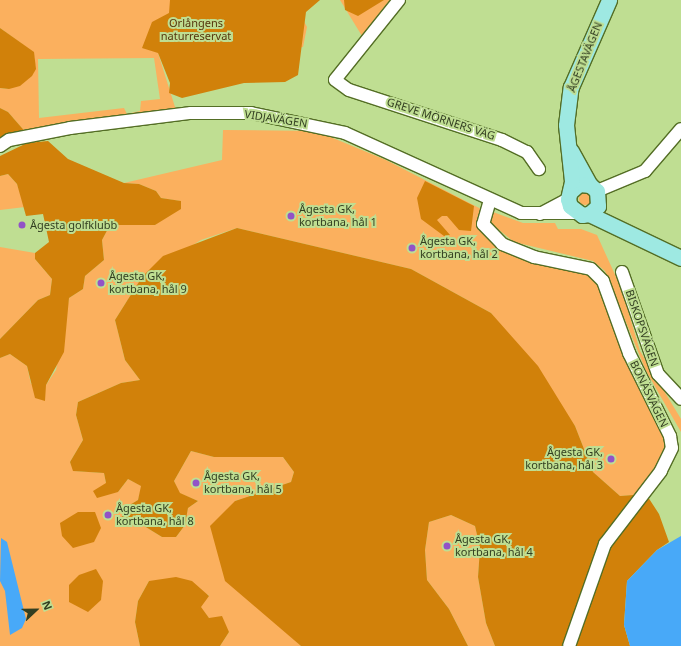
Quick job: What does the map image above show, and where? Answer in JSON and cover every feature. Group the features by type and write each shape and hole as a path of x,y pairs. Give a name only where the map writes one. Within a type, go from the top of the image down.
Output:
{"main road":[{"name":"ÅGESTAVÄGEN","path":"569,195 566,139 571,87 609,0"},
{"path":"566,139 596,191 624,230"},
{"path":"596,191 579,184 569,195 582,214 624,230 681,258"},
{"path":"582,214 598,206 596,191"}],"street":[{"name":"GREVE MÖRNERS VÄG","path":"399,0 335,80 349,90 502,140 527,152 539,169"},
{"name":"VIDJAVÄGEN","path":"0,146 9,140 70,128 191,113 251,113 346,133 521,213 538,215 582,214"},
{"path":"596,191 645,171 679,137"},
{"path":"538,215 569,195"},
{"name":"BONÄSVÄGEN","path":"490,200 483,224 502,244 534,257 592,269 603,281 629,353 670,436 672,448 662,471 605,544 569,646"},
{"name":"BISKOPSVÄGEN","path":"622,272 658,374 681,399"}],"green space":[{"path":"0,0 313,0 300,14 307,27 303,47 167,65 158,53 175,107 191,113 28,135 8,112 0,108 0,88 9,89 34,53 0,28","holes":["154,58 160,99 141,101 140,111 127,114 124,108 39,118 38,59"]},
{"name":"Orlångens naturreservat","path":"170,0 320,0 306,12 298,75 285,82 244,83 182,98 169,93 170,83 158,53 142,48 152,22 169,13"},
{"path":"340,0 390,0 362,36"},
{"path":"344,0 384,0 358,16 345,10"},
{"path":"0,28 34,52 36,69 32,76 20,86 9,89 0,88"},
{"path":"0,108 8,112 28,135 0,146"},
{"name":"Ågesta golfklubb","path":"223,130 316,131 386,160 485,211 483,224 502,244 591,269 672,448 646,494 620,496 593,472 575,426 491,313 411,269 237,228 201,240 142,277 115,320 125,360 140,380 121,383 78,402 76,415 83,440 70,462 74,471 104,473 106,483 118,492 128,479 142,486 138,500 123,509 121,522 136,521 162,537 176,537 185,525 188,508 198,501 179,493 174,481 191,451 214,457 283,457 294,472 291,482 235,501 279,625 301,646 220,646 229,632 209,618 200,607 209,595 149,581 138,601 135,622 140,646 0,646 0,358 10,354 27,366 31,384 46,385 56,370 69,298 83,289 85,276 104,260 102,240 110,225 155,225 180,201 161,198 156,191 139,184 124,183 222,160"},
{"path":"48,141 68,159 124,183 139,184 156,191 161,198 181,201 181,209 155,225 110,225 102,240 104,260 85,276 83,289 69,298 64,352 46,385 45,401 35,398 27,366 10,354 0,358 0,339 38,300 50,295 52,279 35,259 35,253 49,242 43,214 26,216 17,184 8,174 0,176 0,156 27,143"},
{"path":"8,174 17,184 25,207 0,210 0,176"},
{"path":"425,181 474,206 471,231 459,230 447,216 442,216 437,220 450,235 444,236 421,219 417,198"},
{"path":"583,193 587,193 591,199 587,205 583,205 579,201 579,197"},
{"path":"493,212 523,223 555,223 558,229 581,229 597,235 622,290 640,351 681,419 681,432 646,371 605,271 593,261 514,242 493,225 489,218"},
{"path":"237,228 411,269 491,313 538,366 575,426 593,472 620,496 646,494 659,514 669,542 657,550 627,581 624,625 630,646 495,646 486,623 478,577 480,548 475,526 451,515 429,522 425,550 427,580 449,609 468,646 301,646 225,581 210,526 235,501 291,482 294,472 283,457 214,457 191,451 174,481 180,493 198,501 188,508 185,525 176,537 162,537 136,521 121,522 123,509 138,500 141,486 128,479 118,492 97,498 93,491 106,483 104,473 73,471 70,462 83,440 76,415 78,402 121,383 140,380 125,360 115,320 142,277 163,256"},
{"name":"Ågesta golfklubb","path":"0,247 35,253 35,259 52,279 50,295 38,300 0,339"},
{"path":"78,512 95,512 101,528 94,542 73,548 62,536 60,523"},
{"path":"451,515 475,526 480,548 478,577 486,623 495,646 468,646 449,609 427,580 425,550 429,522"},
{"path":"96,569 103,581 101,600 88,612 69,602 69,585 79,575"},
{"path":"176,577 192,581 209,596 201,607 209,618 222,616 229,632 220,646 140,646 135,622 138,601 149,581"}],"water":[{"path":"681,536 681,646 630,646 624,625 627,581 657,550"},
{"path":"1,538 7,542 26,619 22,628 10,635 5,591 0,581"}],"place":[{"name":"Ågesta GK, kortbana, hål 1","path":"291,216"},
{"name":"Ågesta golfklubb","path":"22,225"},
{"name":"Ågesta GK, kortbana, hål 2","path":"412,248"},
{"name":"Ågesta GK, kortbana, hål 9","path":"101,283"},
{"name":"Ågesta GK, kortbana, hål 3","path":"611,459"},
{"name":"Ågesta GK, kortbana, hål 5","path":"196,483"},
{"name":"Ågesta GK, kortbana, hål 8","path":"108,515"},
{"name":"Ågesta GK, kortbana, hål 4","path":"447,546"}]}
